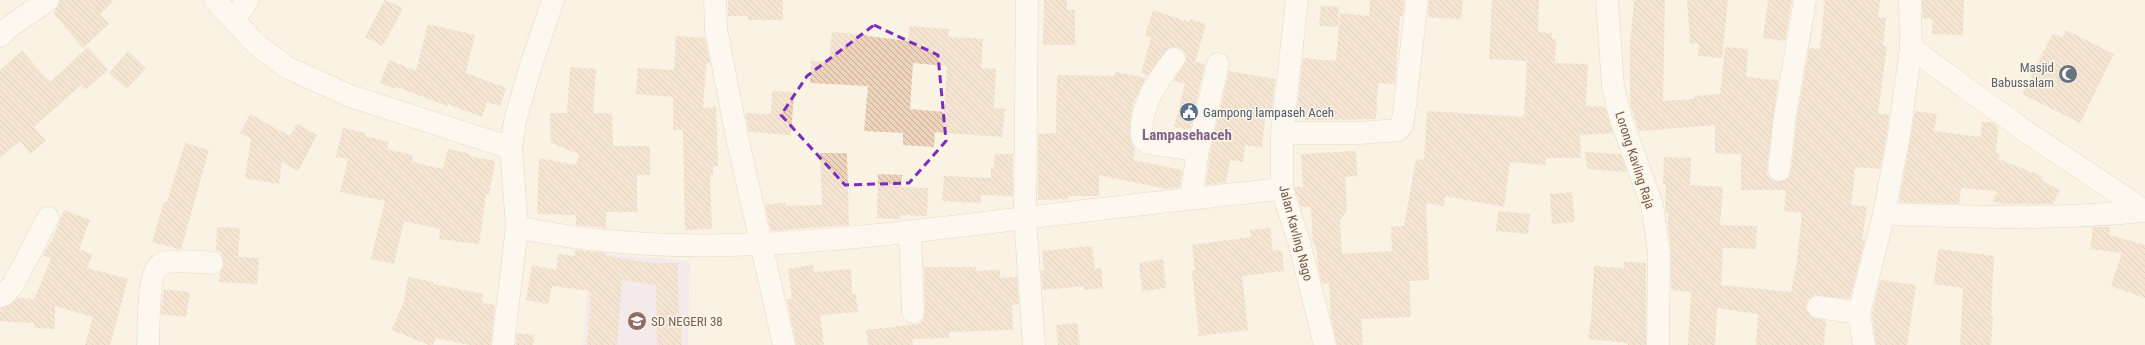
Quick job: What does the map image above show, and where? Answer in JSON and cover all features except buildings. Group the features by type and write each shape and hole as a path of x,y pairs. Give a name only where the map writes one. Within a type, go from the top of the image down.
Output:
{"street":[{"path":"3,27 48,0"},
{"path":"215,0 255,43 286,67 316,82 350,96 511,148"},
{"path":"234,20 248,0"},
{"path":"503,345 517,228 511,148 515,121 528,75 553,0"},
{"path":"716,0 719,45 761,245 784,345"},
{"path":"1027,0 1025,218 1034,345"},
{"name":"Jalan Kavling Nago","path":"1297,0 1282,133 1282,189 1299,242 1326,345"},
{"path":"1282,133 1366,133 1398,130 1402,125 1404,113 1416,0"},
{"name":"Lorong Kavling Raja","path":"1607,0 1613,86 1620,116 1652,205 1659,252 1658,345"},
{"path":"1779,170 1785,116 1805,0"},
{"path":"1864,345 1859,313 1884,214 1898,135 1911,48 1910,0"},
{"path":"1911,48 2025,131 2144,211"},
{"path":"1174,59 1152,90 1147,105 1142,138 1148,143 1198,150"},
{"path":"1191,198 1198,150 1218,64"},
{"path":"517,228 604,242 677,246 761,245 910,232 1191,198 1282,189"},
{"path":"1884,214 2005,218 2080,216 2144,211"},
{"path":"0,296 5,294 12,285 48,218"},
{"path":"910,232 913,312"},
{"path":"148,345 151,284 154,270 163,263 212,263"},
{"path":"1818,307 1859,313"}],"highlighted area":[{"path":"874,25 938,55 946,141 909,183 845,185 781,115 807,76"}],"shaded area":[{"name":"SD NEGERI 38","path":"591,253 690,261 688,345 583,345"}],"place":[{"name":"Masjid Babussalam","path":"2068,74"},
{"name":"Gampong lampaseh Aceh","path":"1189,112"},
{"name":"SD NEGERI 38","path":"637,321"}],"district":[{"name":"Lampasehaceh","path":"1187,135"}]}
